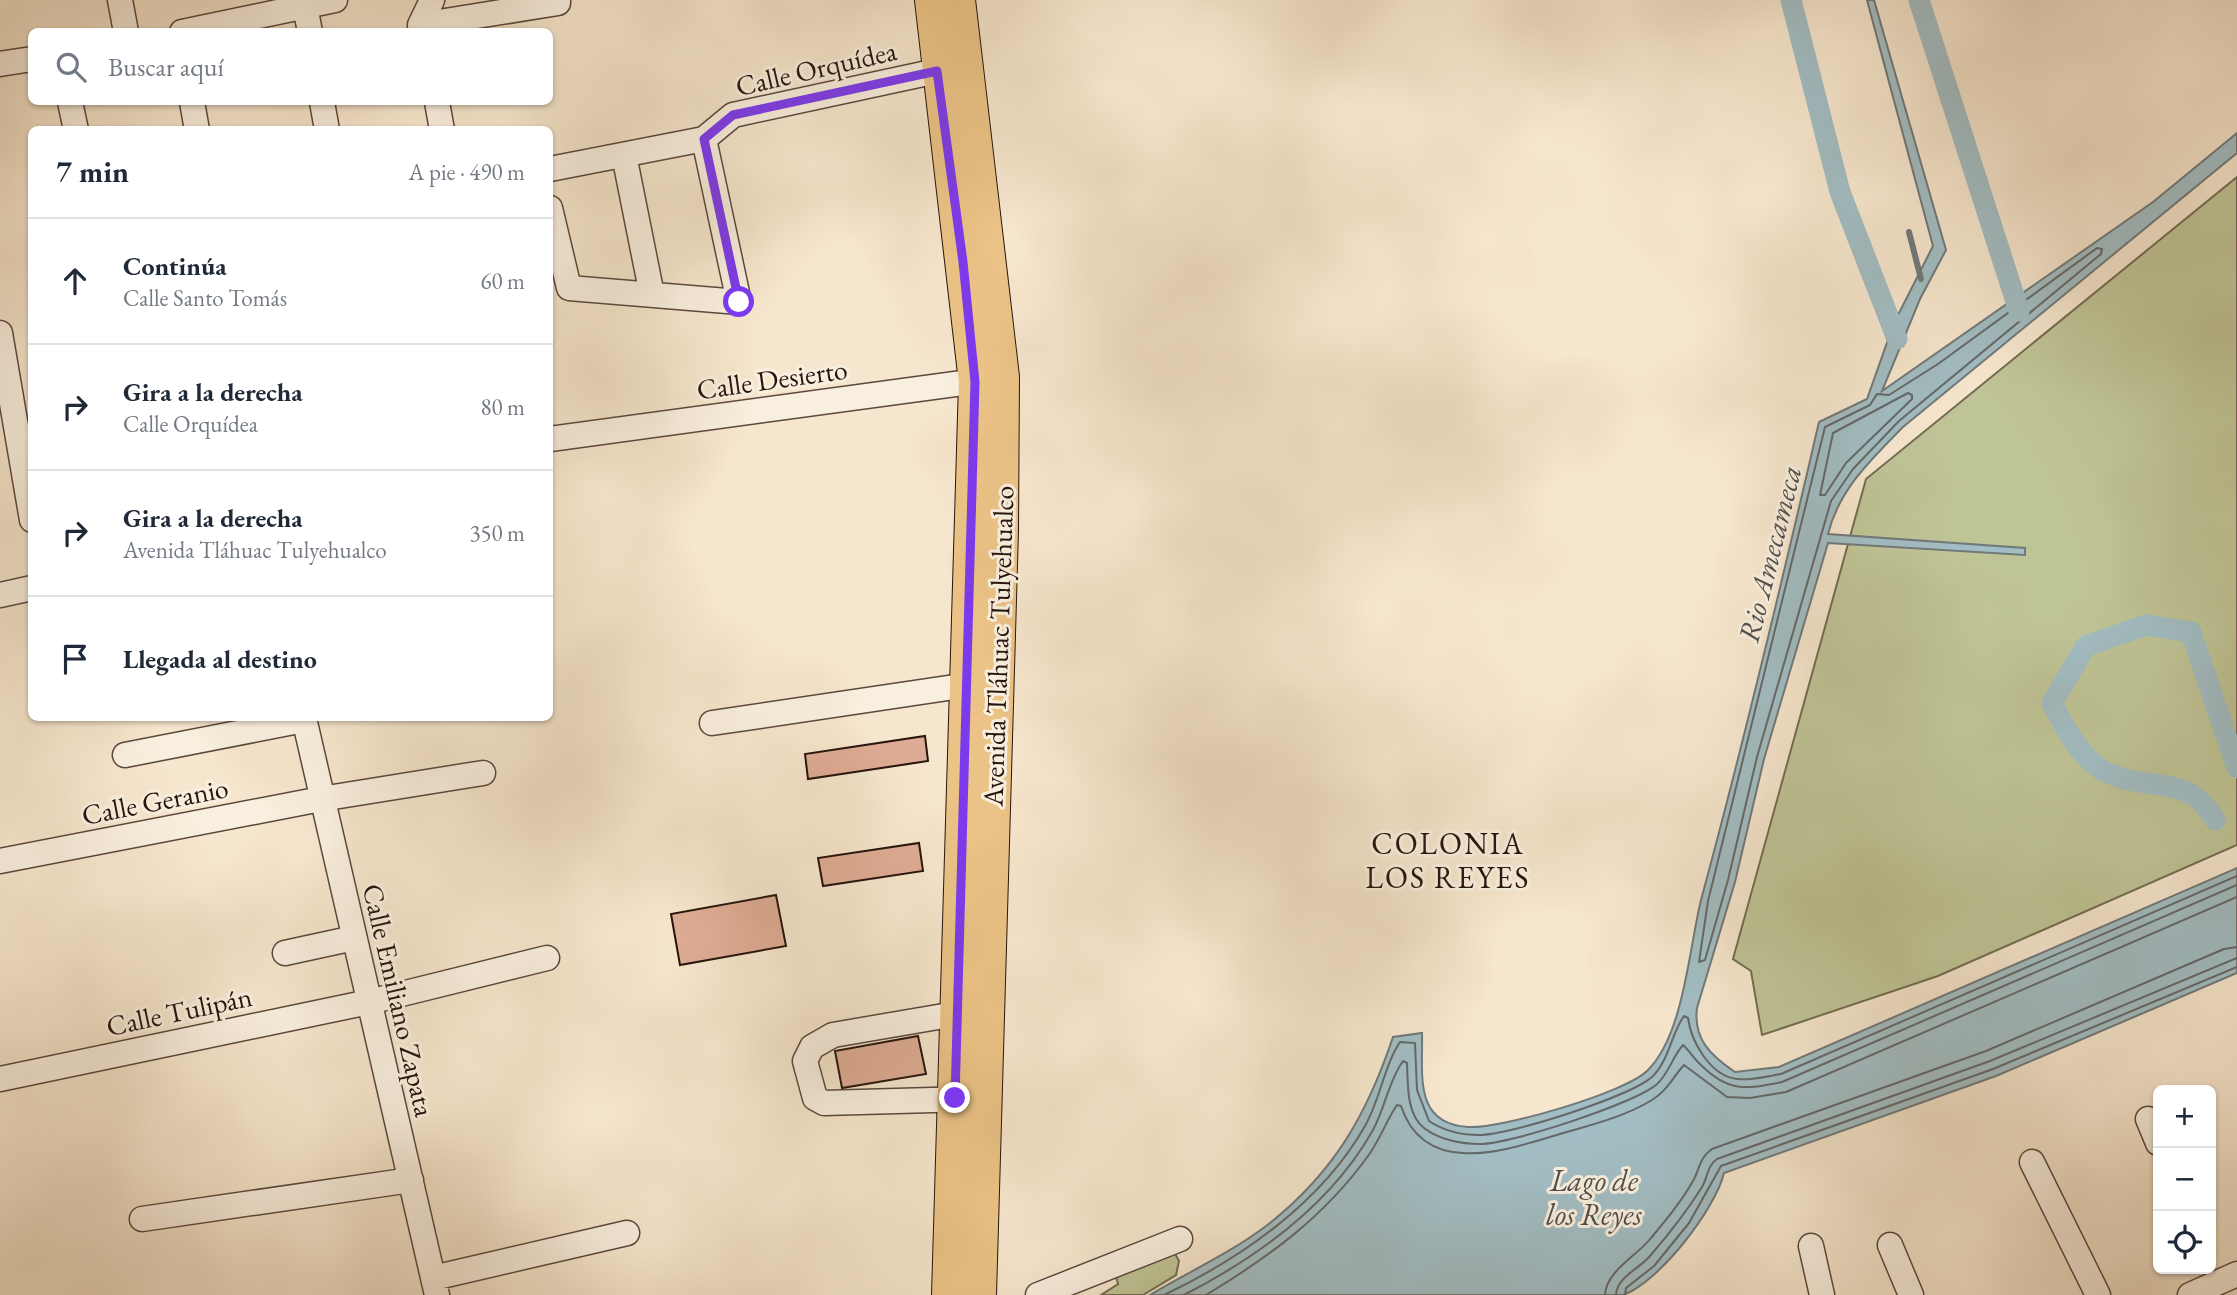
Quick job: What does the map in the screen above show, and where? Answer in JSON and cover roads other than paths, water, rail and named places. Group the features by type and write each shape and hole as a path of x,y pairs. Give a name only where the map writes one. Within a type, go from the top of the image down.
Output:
{"main road":[{"name":"Avenida Tláhuac Tulyehualco","path":"931,0 937,71 966,171"},
{"name":"Avenida Tláhuac Tulyehualco","path":"948,1295 969,1099 983,683 989,379 966,171 959,0"},
{"name":"Avenida Tláhuac Tulyehualco","path":"969,1099 980,1295"}],"street":[{"path":"120,0 125,28"},
{"path":"201,28 335,0"},
{"path":"421,28 432,0"},
{"path":"421,28 558,2"},
{"path":"305,6 309,28"},
{"path":"0,64 28,60"},
{"name":"Calle Orquídea","path":"553,168 704,139 733,115 937,71"},
{"path":"72,105 75,126"},
{"path":"193,105 196,126"},
{"path":"323,105 326,126"},
{"path":"437,105 441,126"},
{"path":"553,221 569,288 739,302 704,139"},
{"path":"624,155 652,295"},
{"path":"0,333 10,451 28,507"},
{"name":"Calle Desierto","path":"553,439 989,379"},
{"path":"0,596 28,589"},
{"path":"712,723 983,683"},
{"path":"125,755 294,721"},
{"name":"Calle Emiliano Zapata","path":"304,721 435,1286"},
{"name":"Calle Geranio","path":"0,860 321,799 483,773"},
{"path":"285,953 354,938"},
{"name":"Calle Tulipán","path":"0,1079 369,1002 547,958"},
{"path":"969,1099 824,1103 815,1098 805,1060 813,1047 833,1035 972,1011"},
{"path":"2148,1119 2153,1131"},
{"path":"2032,1162 2098,1295"},
{"path":"142,1219 411,1180"},
{"path":"435,1286 627,1234"},
{"path":"1038,1295 1180,1239"},
{"path":"1890,1245 1911,1295"},
{"path":"1811,1246 1822,1295"},
{"path":"2190,1295 2223,1272"}],"water":[{"name":"Lago de los Reyes","path":"1867,0 1874,0 1946,250 1920,299 1882,391 2153,202 2237,133 2237,153 1903,427 1848,489 1828,534 2025,548 2025,555 1828,543 1764,759 1735,882 1697,1008 1696,1019 1701,1038 1718,1060 1735,1072 1779,1067 2237,868 2237,973 1996,1076 1724,1173 1709,1206 1684,1243 1653,1276 1623,1295 1150,1295 1256,1233 1313,1183 1331,1162 1360,1116 1393,1037 1422,1033 1422,1080 1430,1107 1438,1117 1450,1124 1468,1127 1507,1122 1590,1099 1635,1079 1648,1070 1660,1054 1670,1035 1684,990 1701,900 1762,662 1819,422 1867,399 1894,323 1933,246"}],"waterway":[{"path":"1791,0 1840,192 1897,339"},
{"path":"1919,0 2019,311"},
{"path":"1909,232 1921,279"},
{"path":"2215,820 2205,805 2181,789 2123,779 2099,768 2082,752 2052,703 2086,646 2146,625 2191,632 2237,768"}],"district":[{"name":"COLONIA LOS REYES","path":"1448,861"}],"water label":[{"name":"Rio Amecameca","path":"1770,554"}]}
